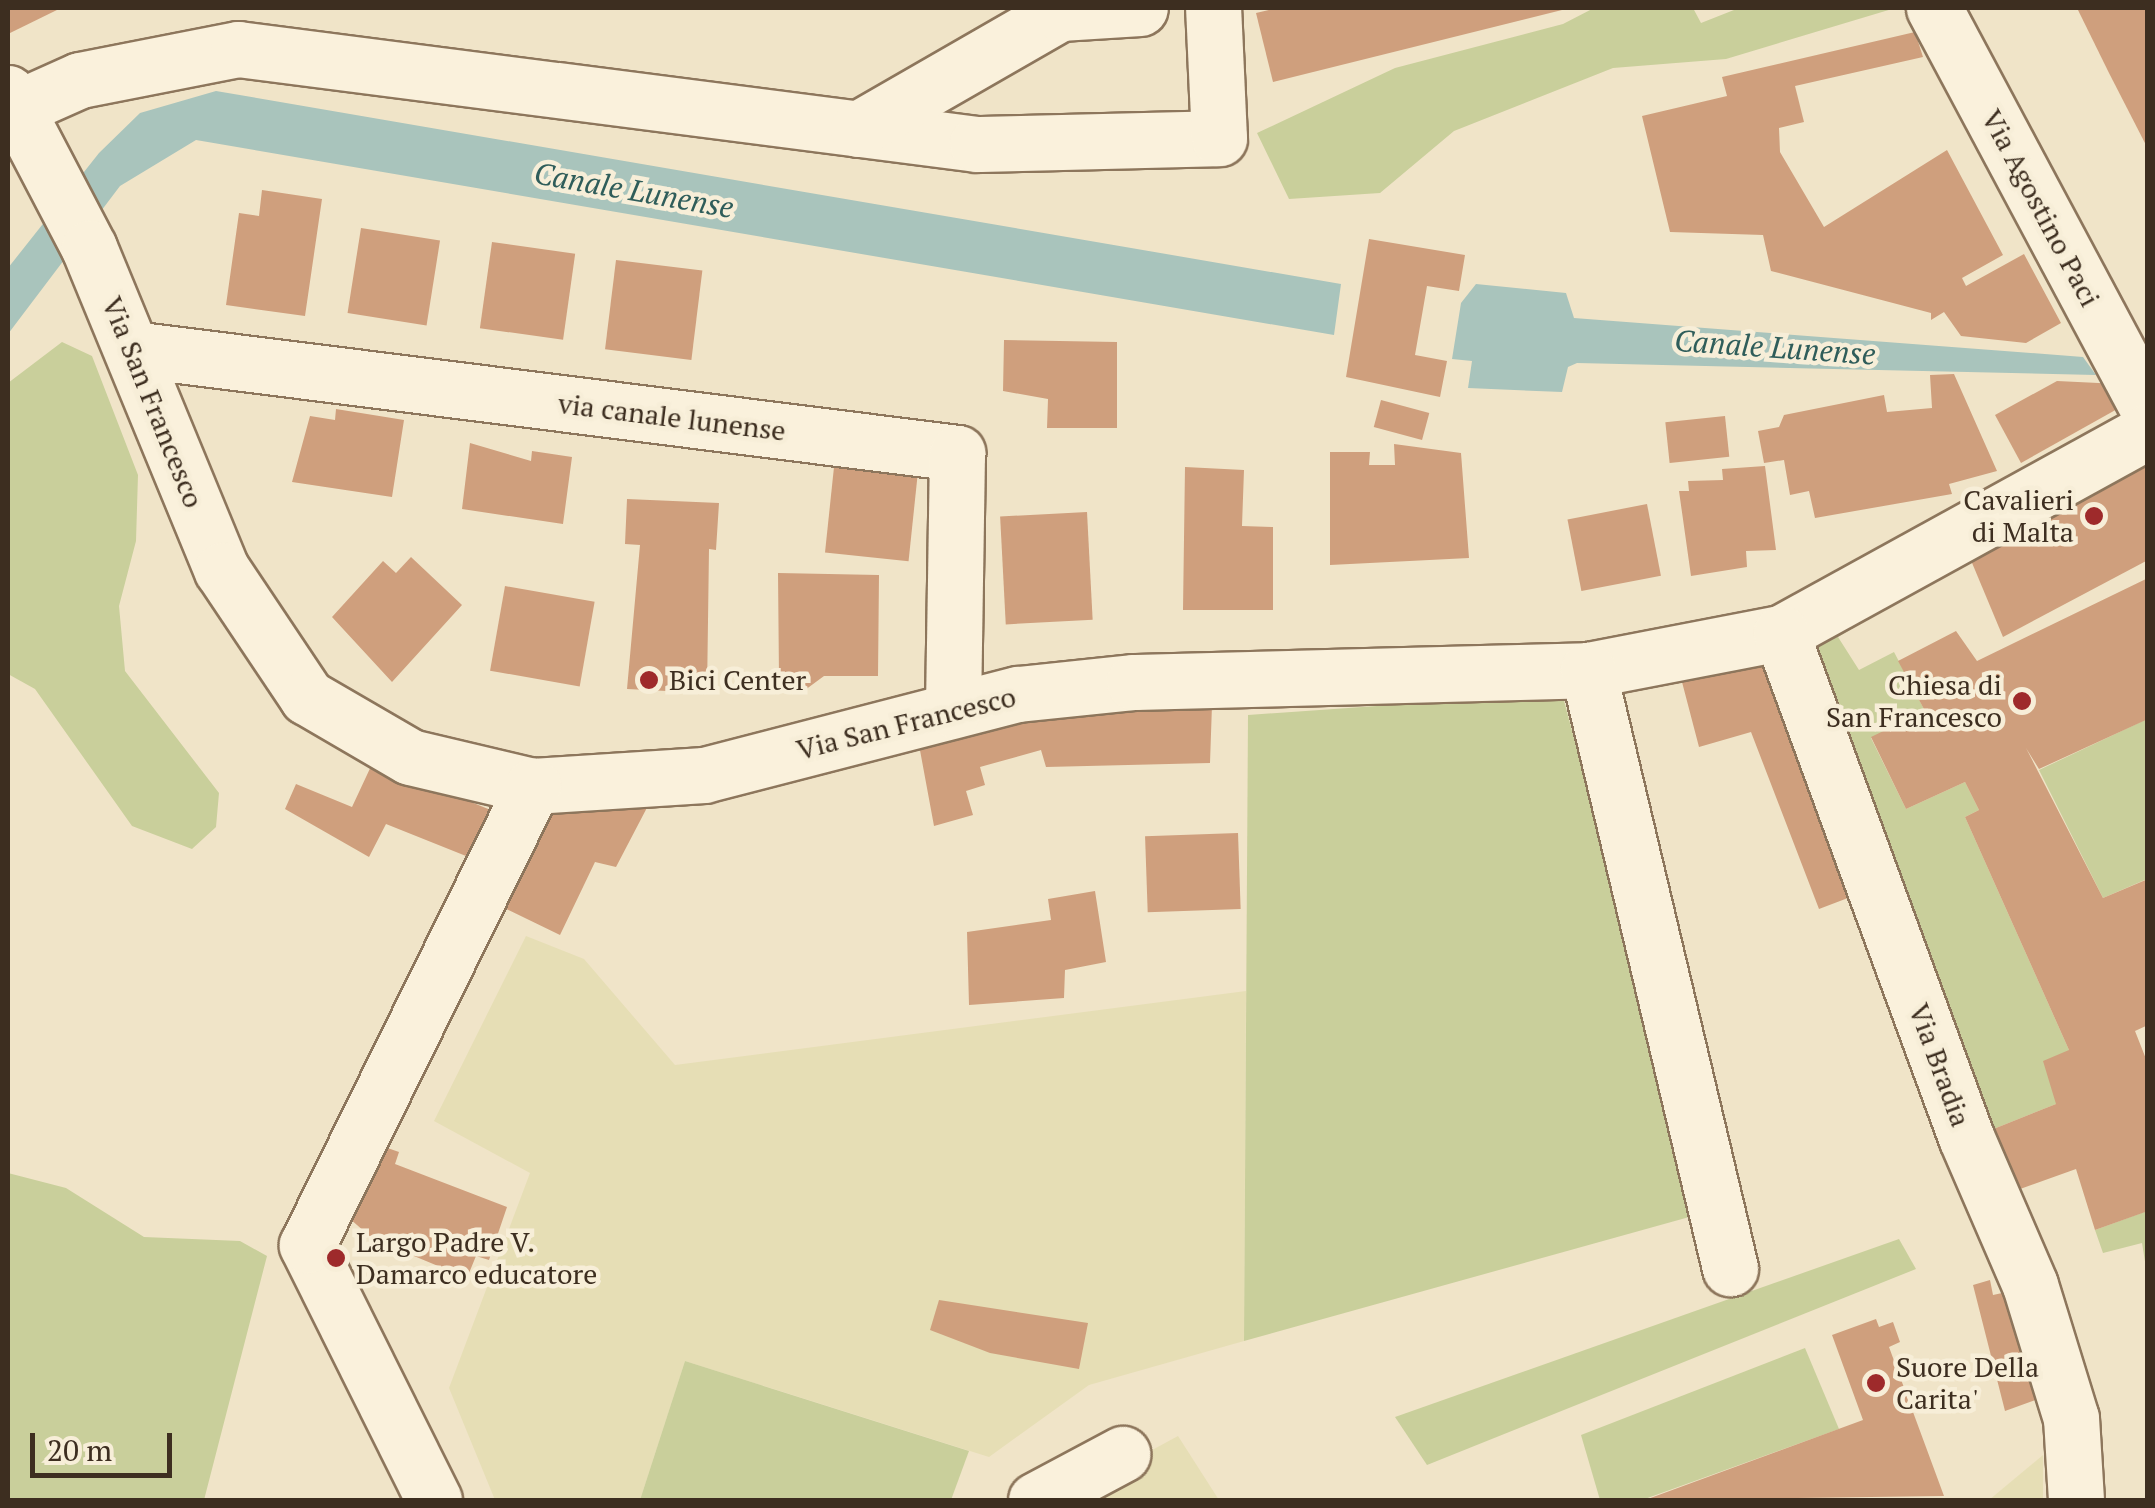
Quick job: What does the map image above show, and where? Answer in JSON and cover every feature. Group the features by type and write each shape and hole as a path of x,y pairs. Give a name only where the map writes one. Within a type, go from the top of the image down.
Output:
{"street":[{"path":"858,129 1060,13 1140,8"},
{"path":"12,101 80,80 238,49 977,144 1219,138 1213,8"},
{"name":"Via Agostino Paci","path":"1934,8 2148,408"},
{"name":"Via San Francesco","path":"12,101 89,248 222,570 308,697 410,757 533,786 704,775 1018,694 1134,682 1588,670 1782,633 2148,431"},
{"name":"via canale lunense","path":"132,349 957,453 953,710"},
{"name":"Via Bradia","path":"1782,633 1966,1137 2030,1284 2071,1418 2076,1500"},
{"path":"1588,670 1730,1268"},
{"path":"434,1500 307,1245 533,786"},
{"path":"1036,1500 1122,1454"}],"shaded area":[{"path":"526,936 584,959 675,1065 1246,991 1244,1341 1089,1385 989,1457 685,1361 640,1500 495,1500 449,1388 530,1173 434,1121"},
{"path":"1178,1436 1219,1500 1060,1500"},
{"path":"2043,1455 2043,1500 1989,1500"}],"green space":[{"path":"1594,8 1693,8 1701,23 1739,8 1892,9 1726,59 1613,68 1454,131 1380,193 1289,199 1257,133 1395,68 1563,24"},
{"path":"62,342 92,356 138,475 136,541 119,606 125,671 219,793 216,827 192,849 132,826 35,689 8,674 8,383"},
{"path":"1888,588 1891,605 1838,637 1859,670 1894,652 1925,711 1871,738 1906,809 1965,782 1979,810 1965,817 2069,1050 2056,1104 1986,1132 1804,633"},
{"path":"1562,693 1700,1214 1244,1341 1248,715"},
{"path":"2147,719 2147,879 2103,898 2039,770"},
{"path":"8,1173 66,1188 144,1237 240,1241 267,1256 204,1500 8,1500"},
{"path":"2147,1211 2147,1274 2142,1243 2103,1253 2095,1230"},
{"path":"1899,1239 1916,1269 1427,1465 1395,1417"},
{"path":"1805,1348 1839,1429 1642,1500 1600,1500 1581,1435"},
{"path":"685,1361 969,1451 951,1500 640,1500"}],"water":[{"name":"Canale Lunense","path":"216,91 1341,284 1334,335 196,140 120,186 8,334 8,268 99,153 140,113"},
{"name":"Canale Lunense","path":"1476,284 1566,293 1574,318 2083,357 2096,375 1577,363 1568,367 1562,392 1468,388 1472,361 1452,359 1461,303"}],"building":[{"path":"8,8 61,8 8,34"},
{"path":"1277,8 1566,9 1273,82 1256,13"},
{"path":"2077,8 2148,8 2148,149 2109,73"},
{"path":"1915,32 1923,57 1795,86 1804,122 1779,128 1780,152 1824,227 1947,150 2003,255 1962,278 1966,286 2024,254 2061,323 2026,343 1961,336 1944,312 1931,320 1931,313 1771,271 1763,235 1670,232 1642,116 1727,96 1722,77"},
{"path":"262,190 322,199 305,316 226,305 239,213 259,216"},
{"path":"361,228 440,241 427,325 348,313"},
{"path":"1369,239 1465,255 1459,291 1427,286 1415,355 1447,361 1440,397 1346,377"},
{"path":"492,242 575,254 563,340 480,328"},
{"path":"616,260 702,271 691,360 605,349"},
{"path":"1004,340 1117,342 1117,428 1047,428 1048,399 1003,391"},
{"path":"1954,374 1997,471 1949,484 1952,494 1815,518 1809,491 1790,495 1784,460 1764,463 1758,431 1779,427 1784,415 1884,395 1887,412 1932,408 1930,375"},
{"path":"2057,381 2119,384 2119,408 2021,463 1995,415"},
{"path":"1381,400 1429,413 1422,440 1374,427"},
{"path":"336,409 404,420 392,497 292,482 310,416 335,420"},
{"path":"1725,416 1729,457 1670,463 1665,422"},
{"path":"470,443 531,461 532,451 572,457 563,524 462,509"},
{"path":"1394,444 1461,453 1469,558 1330,565 1330,452 1370,452 1369,465 1395,465"},
{"name":"Cavalieri di Malta","path":"2140,458 2148,474 2148,560 2003,637 1970,558"},
{"path":"1765,466 1776,550 1746,551 1747,567 1691,576 1679,491 1689,491 1688,481 1723,480 1722,469"},
{"path":"834,467 918,476 909,561 825,553"},
{"path":"1185,467 1244,470 1242,526 1273,527 1273,610 1183,610"},
{"path":"627,499 719,503 716,550 709,549 707,693 627,689 640,545 625,544"},
{"path":"1647,504 1661,576 1581,591 1567,519"},
{"path":"1087,512 1093,620 1006,624 1000,517"},
{"path":"411,557 462,605 392,682 332,617 383,561 396,573"},
{"path":"778,573 879,575 878,676 824,676 805,690 779,678"},
{"path":"2148,578 2148,719 2039,769 2026,748 2103,898 2148,879 2148,1025 2135,1031 2148,1064 2148,1211 2095,1230 2076,1169 2009,1193 1986,1132 2056,1104 2043,1061 2069,1050 1965,817 1979,810 1965,782 1906,809 1871,737 1925,711 1898,661 1956,631 1977,661"},
{"path":"505,586 595,602 580,686 490,671"},
{"path":"1772,659 1861,893 1819,909 1751,732 1699,747 1682,682"},
{"path":"1212,705 1210,763 1046,767 1041,750 980,767 985,785 966,791 973,815 934,826 917,734 1031,708"},
{"path":"373,762 498,813 481,862 386,824 369,857 285,809 296,784 352,807"},
{"path":"558,799 651,800 616,867 595,862 560,935 500,906"},
{"path":"1238,833 1241,909 1148,912 1145,836"},
{"path":"1095,891 1106,962 1065,970 1064,998 969,1005 967,932 1051,920 1048,899"},
{"path":"376,1144 399,1152 395,1164 507,1207 489,1260 476,1256 467,1278 373,1239 349,1218"},
{"path":"1990,1280 1993,1295 2016,1290 2041,1398 2005,1411 1973,1285"},
{"path":"939,1300 1088,1323 1079,1369 990,1353 930,1330"},
{"path":"1876,1319 1879,1327 1893,1322 1900,1342 1889,1347 1944,1496 1645,1500 1863,1420 1832,1335"}],"place":[{"name":"Cavalieri di Malta","path":"2094,516"},
{"name":"Bici Center","path":"649,680"},
{"name":"Chiesa di San Francesco","path":"2022,701"},
{"name":"Largo Padre V. Damarco educatore","path":"336,1258"},
{"name":"Suore Della Carita'","path":"1876,1383"}]}
